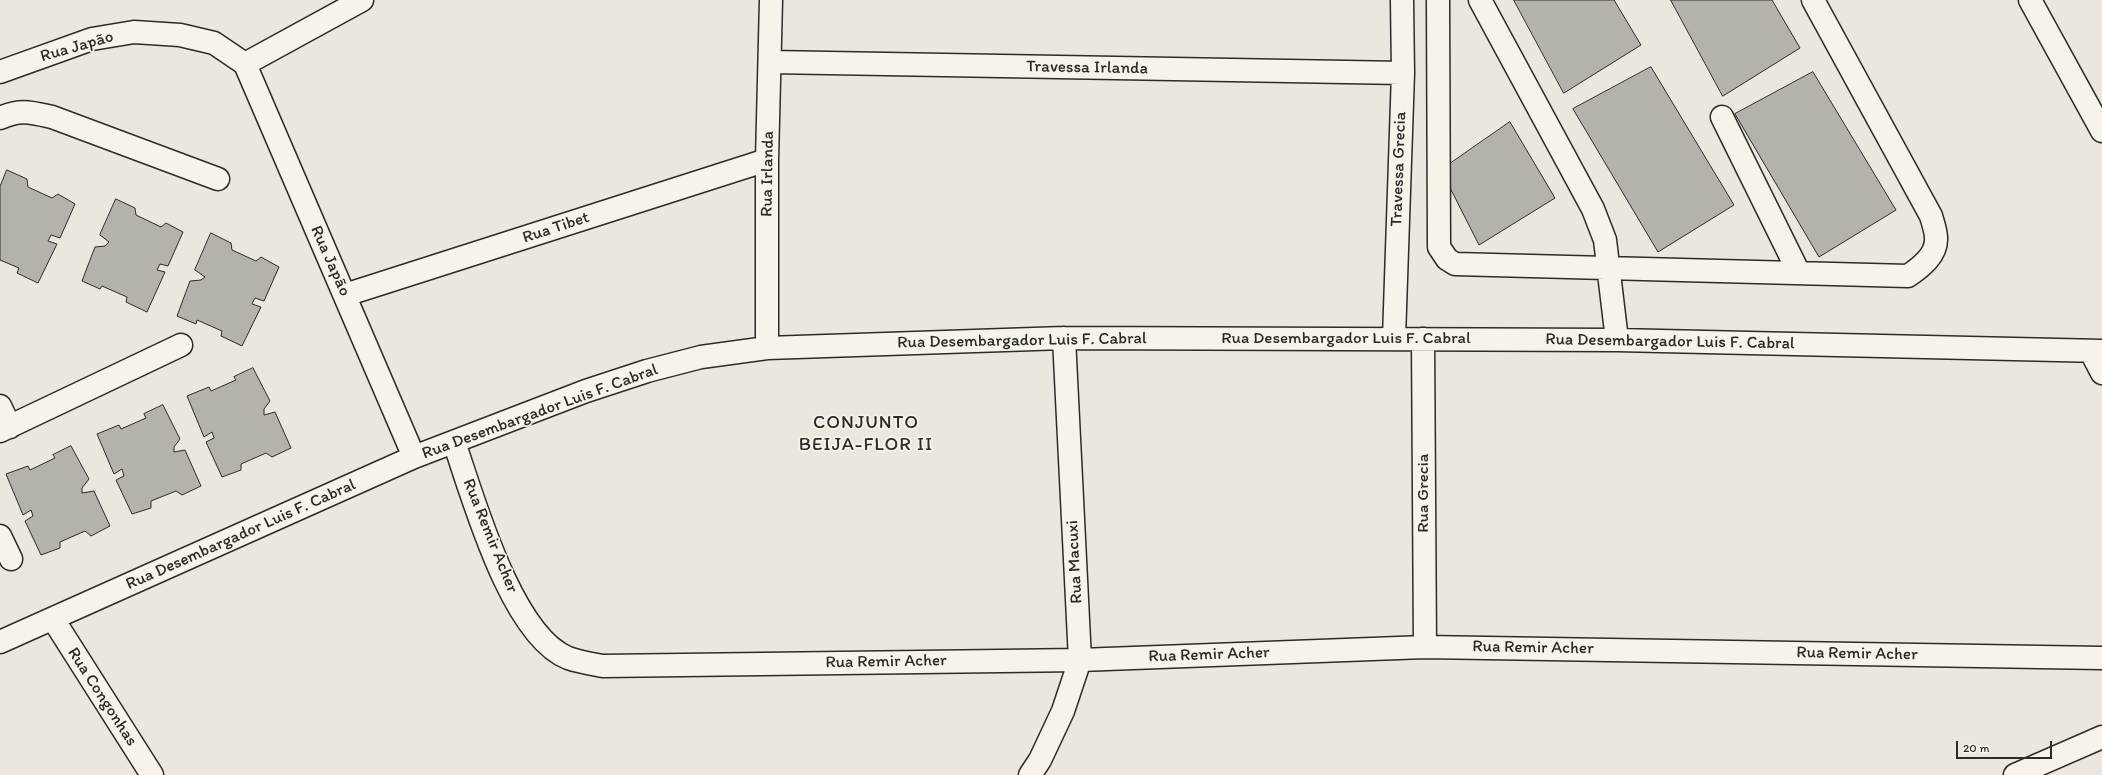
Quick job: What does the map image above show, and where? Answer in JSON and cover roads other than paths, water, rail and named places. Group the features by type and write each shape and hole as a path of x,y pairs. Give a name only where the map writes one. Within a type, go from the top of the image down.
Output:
{"street":[{"path":"245,64 362,0"},
{"name":"Rua Irlanda","path":"767,348 767,160 771,0"},
{"name":"Travessa Grecia","path":"1394,338 1403,73 1402,0"},
{"path":"1438,0 1439,247 1447,259 1455,264 1908,276 1922,266 1932,253 1936,239 1931,216 1814,0"},
{"path":"1480,0 1593,209 1605,240 1610,268 1617,340"},
{"path":"2030,0 2102,131"},
{"name":"Rua Japão","path":"0,72 92,39 134,32 180,35 214,43 245,64 414,457"},
{"name":"Travessa Irlanda","path":"770,62 1403,73"},
{"path":"0,118 14,112 35,113 52,117 218,179"},
{"path":"1722,117 1799,273"},
{"name":"Rua Tibet","path":"345,295 767,160"},
{"name":"Rua Desembargador Luis F. Cabral","path":"0,642 414,457 586,391 700,357 767,348 1064,338 1617,340 2097,351"},
{"name":"Rua Macuxi","path":"1030,775 1040,760 1063,712 1080,660 1064,338"},
{"name":"Rua Grecia","path":"1423,339 1425,646"},
{"path":"0,406 5,429 181,345"},
{"path":"2097,351 2102,373"},
{"name":"Rua Remir Acher","path":"454,442 493,553 518,606 541,639 567,658 603,666 1080,660 1425,646 2102,658"},
{"path":"0,536 11,559"},
{"name":"Rua Congonhas","path":"53,619 152,775"},
{"path":"2015,775 2102,737"}],"district":[{"name":"CONJUNTO BEIJA-FLOR II","path":"866,434"}]}
